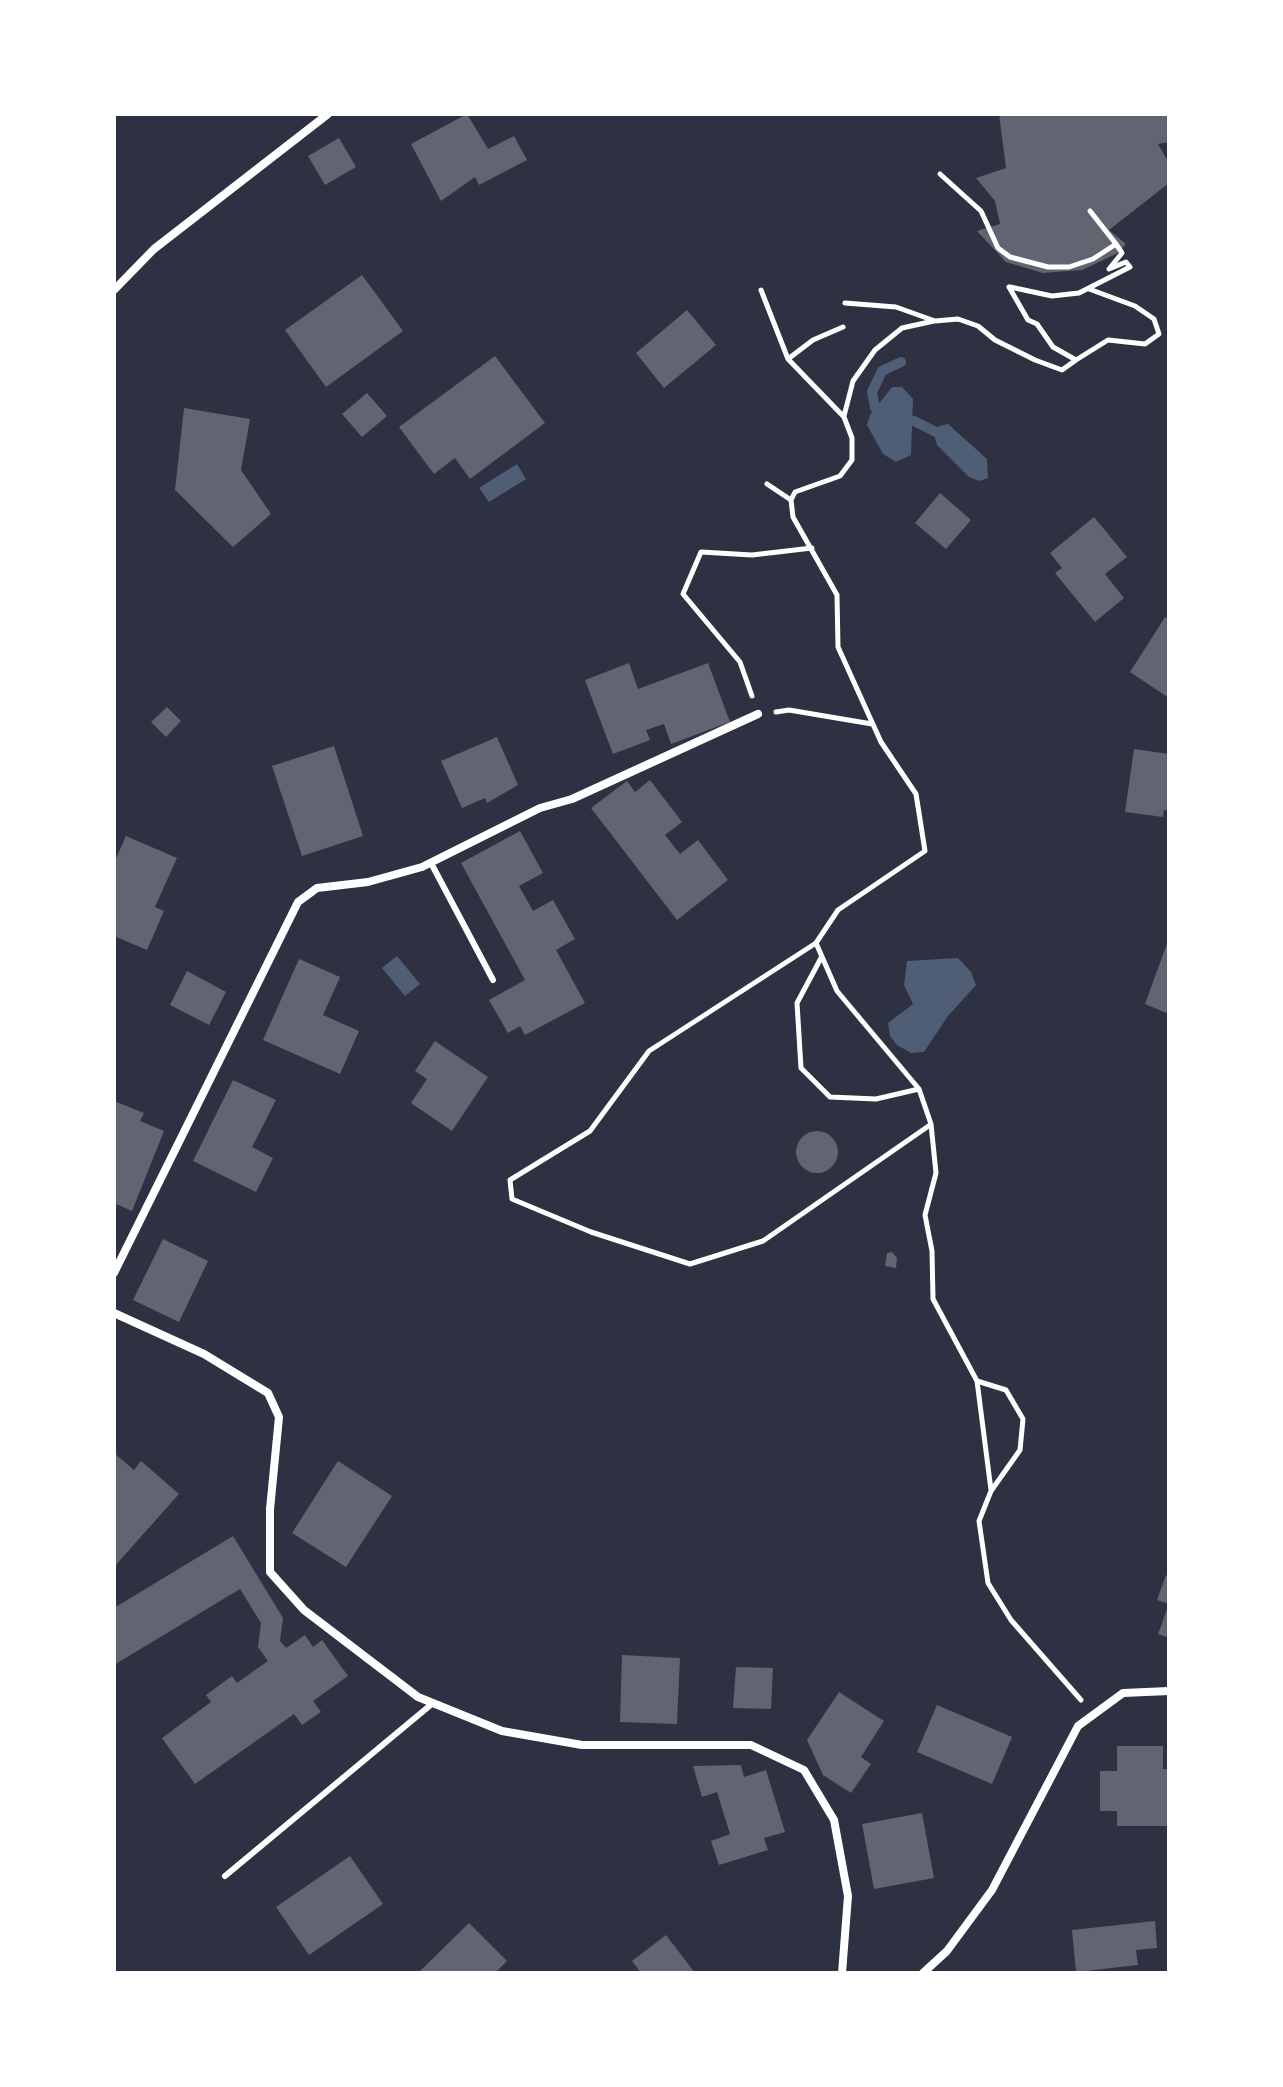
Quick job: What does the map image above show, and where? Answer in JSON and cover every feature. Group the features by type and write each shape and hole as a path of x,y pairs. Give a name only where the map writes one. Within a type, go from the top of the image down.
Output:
{"street":[{"path":"114,290 154,249 328,114"},
{"path":"114,1273 298,902 317,888 368,882 431,863 540,808 572,799 758,714"},
{"path":"114,1313 204,1354 268,1393 279,1417 270,1509 270,1572 304,1610 418,1697 502,1731 582,1745 751,1745 804,1770 834,1820 848,1896 842,1973"},
{"path":"923,1973 947,1951 992,1890 1078,1726 1123,1693 1169,1691"}],"lane":[{"path":"431,863 493,980"},
{"path":"225,1876 433,1703"}],"path":[{"path":"940,174 981,211 998,248 1010,257 1048,267 1069,267 1093,259 1116,244"},
{"path":"1076,360 1053,347 1037,324 1028,320 1009,287 1052,296 1089,289 1130,267 1126,262 1109,269 1122,253 1090,211"},
{"path":"844,417 853,381 875,350 902,328 958,319 978,326 995,340 1062,370 1108,340 1145,344 1159,334 1154,319 1135,306 1089,289"},
{"path":"761,290 788,359 844,417 852,438 852,460 840,476 795,492 791,500 793,517 837,595 838,647 872,724 916,794 925,851 838,910 816,943 649,1051 590,1131 510,1180 512,1199 591,1232 690,1264 763,1241 931,1124"},
{"path":"845,303 896,307 935,321"},
{"path":"788,359 813,340 843,327"},
{"path":"767,484 791,500"},
{"path":"812,548 752,555 701,552 683,594 740,662 758,714 789,710 872,724"},
{"path":"816,943 837,991 919,1089 931,1124 936,1173 925,1215 932,1251 933,1299 977,1381 991,1491"},
{"path":"822,957 797,1003 801,1068 830,1097 876,1099 919,1089"},
{"path":"977,1381 1006,1390 1023,1419 1020,1450 991,1491 979,1521 988,1583 1011,1620 1093,1715"}],"water":[{"path":"892,387 902,387 913,399 911,455 896,462 883,454 867,425 870,415"},
{"path":"948,424 987,459 988,478 979,481 969,477 937,445 934,434 939,426"},
{"path":"517,464 526,479 489,502 479,488"},
{"path":"397,956 420,984 405,996 382,968"},
{"path":"958,958 971,972 976,985 948,1016 924,1052 911,1053 897,1045 890,1036 888,1023 913,1004 904,985 907,961"}],"building":[{"path":"467,114 488,149 514,136 527,160 479,185 475,177 441,201 411,144"},
{"path":"999,114 1169,114 1169,142 1158,144 1169,163 1169,183 1109,230 1126,244 1116,254 1082,270 1043,273 1006,262 977,231 1000,224 995,201 976,178 1006,168"},
{"path":"339,138 356,167 325,185 308,156"},
{"path":"362,275 403,331 326,387 285,330"},
{"path":"687,310 716,345 664,388 636,353"},
{"path":"495,356 545,423 470,479 455,458 434,474 399,427"},
{"path":"367,393 387,416 362,437 342,414"},
{"path":"184,408 250,419 241,470 271,514 233,547 175,490"},
{"path":"940,493 971,520 946,549 915,523"},
{"path":"1094,517 1127,557 1105,574 1124,598 1095,622 1055,573 1062,568 1050,553"},
{"path":"1165,617 1169,619 1169,698 1130,672"},
{"path":"629,663 638,689 708,663 730,722 671,744 664,724 646,730 650,740 613,754 585,680"},
{"path":"167,707 181,721 166,737 151,722"},
{"path":"497,737 518,785 487,803 485,798 462,808 441,761"},
{"path":"334,746 363,836 302,856 272,766"},
{"path":"1134,749 1169,754 1169,811 1164,810 1163,817 1125,812"},
{"path":"650,780 682,822 665,835 680,854 698,840 728,880 677,920 591,808 627,781 635,792"},
{"path":"520,831 543,873 519,886 533,911 553,900 575,939 556,950 585,1003 525,1035 520,1026 508,1033 489,1000 525,980 461,863"},
{"path":"126,836 177,858 155,907 164,911 147,950 114,936 114,863"},
{"path":"1169,938 1169,1014 1145,1004"},
{"path":"299,959 340,977 323,1015 359,1031 340,1074 263,1040"},
{"path":"187,971 226,992 209,1025 170,1005"},
{"path":"435,1041 488,1077 452,1131 411,1103 427,1079 415,1071"},
{"path":"233,1080 276,1100 252,1147 273,1158 256,1192 193,1161"},
{"path":"114,1101 144,1113 140,1121 164,1131 132,1211 114,1203"},
{"path":"817,1131 832,1137 838,1152 832,1167 817,1173 802,1167 796,1152 802,1137"},
{"path":"163,1239 208,1261 179,1322 133,1300"},
{"path":"892,1252 897,1258 896,1268 885,1266 887,1253"},
{"path":"114,1453 134,1470 141,1461 179,1494 114,1567"},
{"path":"338,1461 392,1496 346,1567 292,1533"},
{"path":"233,1536 283,1618 280,1641 286,1648 305,1635 313,1647 322,1640 348,1676 313,1701 321,1712 302,1725 294,1714 195,1784 162,1738 211,1702 206,1695 232,1676 237,1683 268,1661 258,1647 261,1623 240,1589 114,1665 114,1608"},
{"path":"1166,1575 1169,1577 1169,1604 1157,1600"},
{"path":"1169,1604 1169,1638 1158,1634"},
{"path":"622,1655 680,1658 677,1724 620,1722"},
{"path":"736,1667 773,1668 771,1709 733,1708"},
{"path":"839,1692 884,1721 861,1757 871,1764 851,1793 823,1775 807,1740"},
{"path":"937,1705 1012,1737 992,1784 917,1752"},
{"path":"1117,1746 1163,1746 1163,1769 1169,1769 1169,1826 1117,1826 1117,1811 1100,1811 1100,1771 1117,1771"},
{"path":"741,1765 744,1777 766,1770 785,1832 764,1838 768,1850 719,1865 711,1841 730,1834 717,1792 702,1797 693,1766"},
{"path":"922,1813 934,1878 874,1889 862,1824"},
{"path":"350,1856 383,1904 309,1955 276,1907"},
{"path":"1155,1921 1157,1948 1136,1950 1138,1965 1076,1972 1072,1930"},
{"path":"469,1923 507,1961 495,1973 418,1973"},
{"path":"666,1935 695,1973 641,1973 632,1961"}],"waterway":[{"path":"875,408 872,392 882,371 901,362"},
{"path":"914,421 936,432"}]}
